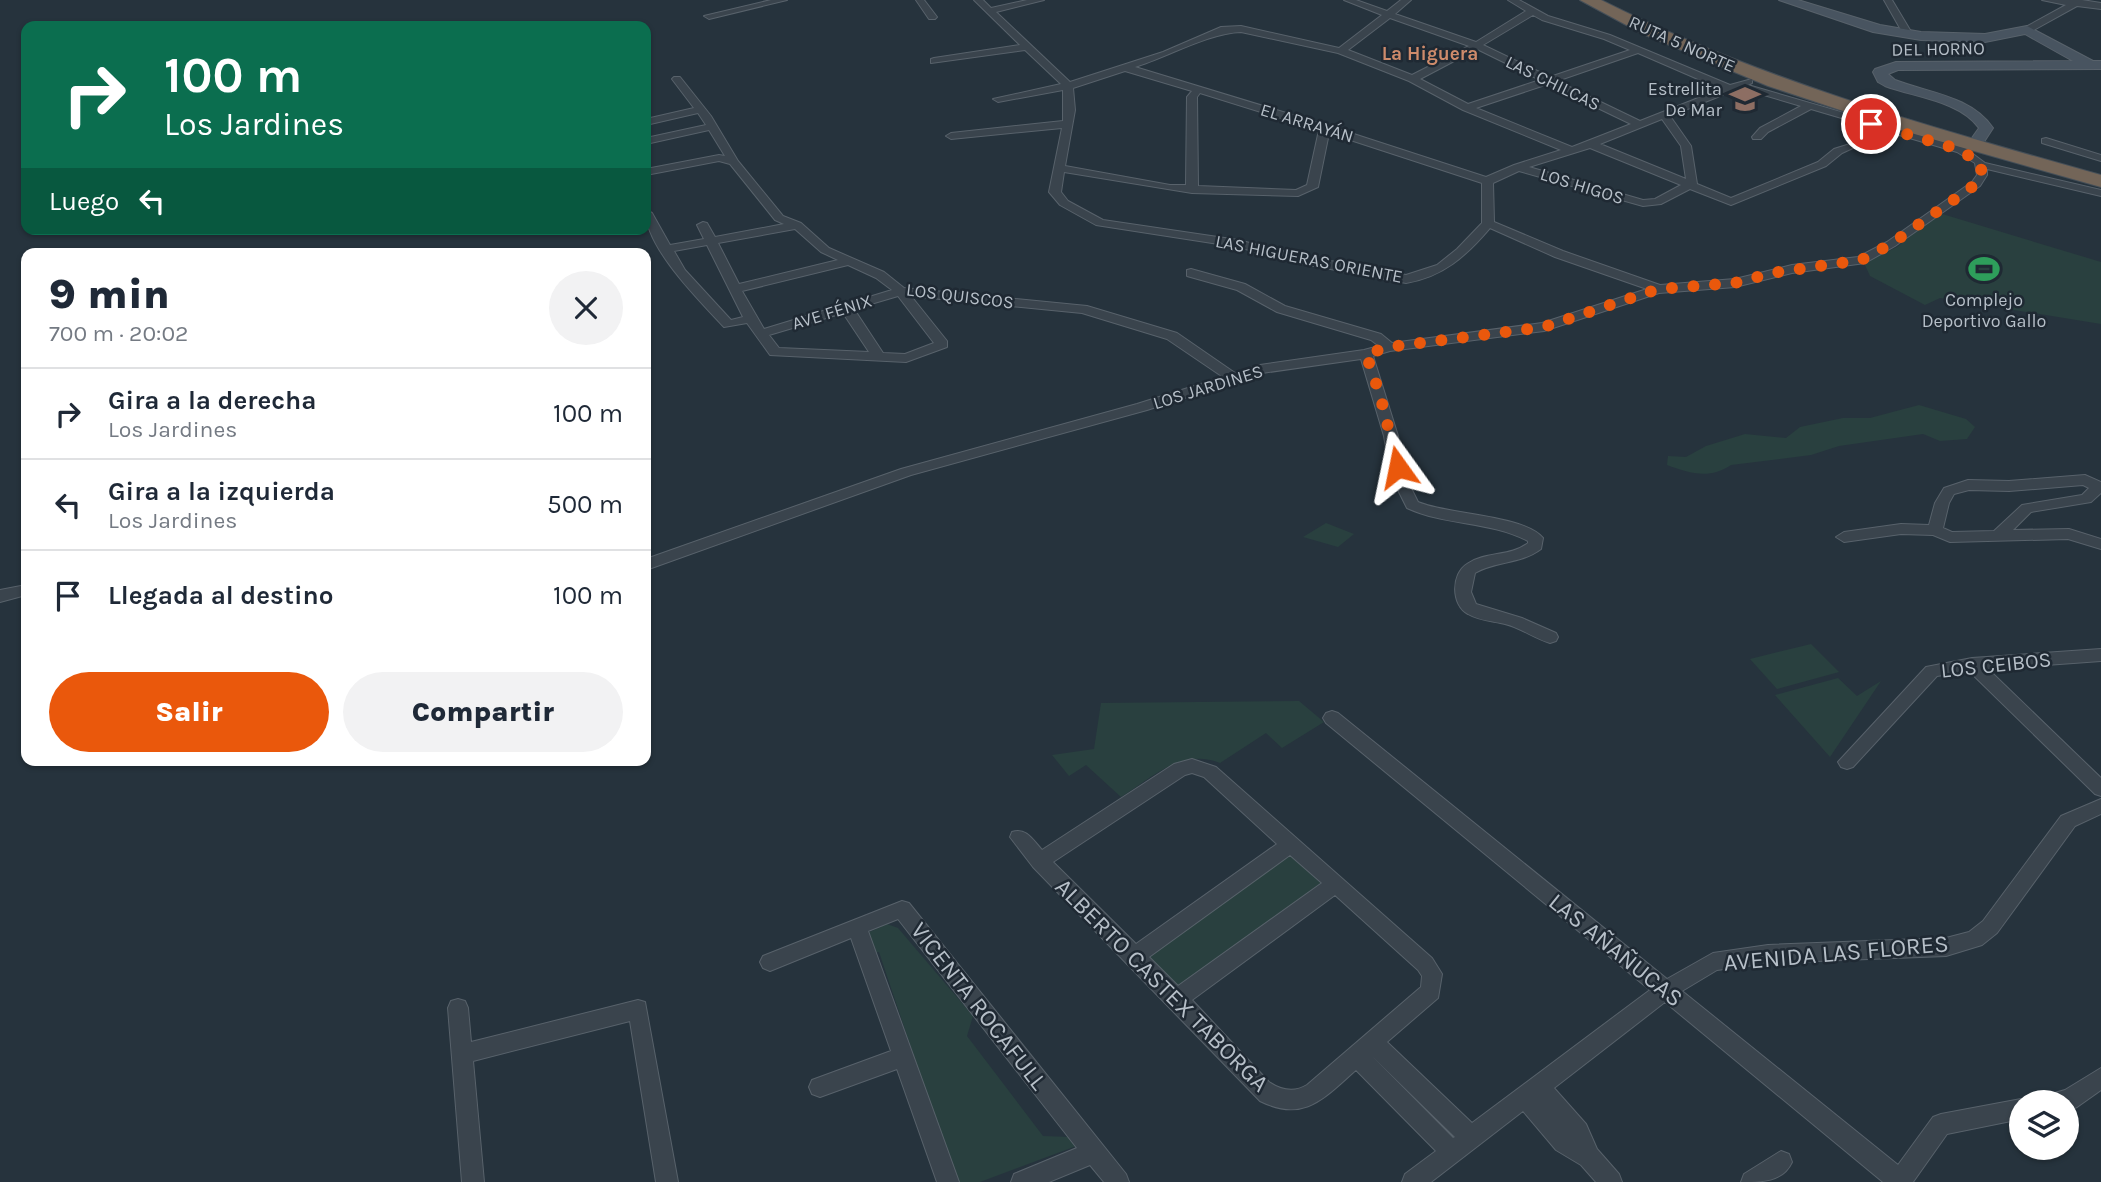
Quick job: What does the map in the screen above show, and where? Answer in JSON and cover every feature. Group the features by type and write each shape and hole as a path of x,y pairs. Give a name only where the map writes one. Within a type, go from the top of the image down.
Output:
{"highway":[{"name":"RUTA 5 NORTE","path":"1588,0 1663,38 1857,110 1979,150 2101,181"},
{"name":"RUTA 5 NORTE","path":"1604,0 1762,75"},
{"name":"RUTA 5 NORTE","path":"1979,150 2101,173"}],"street":[{"path":"709,16 783,0"},
{"path":"920,0 932,17"},
{"path":"978,0 1068,86 1071,103 1060,168 1128,182 1192,190 1306,191 1313,184 1325,128"},
{"path":"988,11 1040,0"},
{"name":"LAS CHILCAS","path":"1348,0 1475,45 1639,124"},
{"path":"1341,51 1407,0"},
{"path":"1512,0 1531,12 1735,87 1955,148 1974,157 1979,150 2101,193"},
{"path":"1785,0 1878,29 1973,39 2006,36 2026,30 2078,1"},
{"path":"1888,0 1908,34"},
{"path":"2046,0 2078,1 2101,6"},
{"path":"1412,79 1449,62 1531,12"},
{"path":"998,99 1068,86 1127,68 1226,30 1252,31 1341,51 1412,79 1468,108 1568,149"},
{"path":"2026,30 2097,65"},
{"path":"934,61 1026,47"},
{"path":"1468,108 1639,50"},
{"name":"DEL HORNO","path":"1979,150 1986,128 1975,114 1890,83 1880,72 1896,66 2097,65"},
{"name":"EL ARRAYÁN","path":"1127,68 1487,181"},
{"path":"1658,289 1607,272 1598,264 1569,257 1488,224 1487,181 1568,149 1591,144 1762,75"},
{"name":"LOS QUISCOS","path":"677,79 734,162 779,218 797,225 825,250 880,275 901,291 1083,309 1172,336 1234,378"},
{"path":"1192,190 1192,97 1197,90"},
{"path":"1757,137 1764,130 1809,106"},
{"path":"651,121 699,110"},
{"path":"1664,114 1686,146 1692,184"},
{"path":"951,136 1067,124"},
{"path":"651,140 711,127"},
{"path":"2046,141 2101,158"},
{"path":"1591,144 1662,176 1692,184 1731,202 1822,164 1838,151 1850,147"},
{"name":"LOS JARDINES","path":"651,563 906,472 1142,407 1260,369 1366,354 1389,347 1544,327 1658,289 1735,283 1772,273 1861,260 1891,244 1976,184 1982,175 1979,150"},
{"path":"651,171 719,158 734,162"},
{"name":"LOS HIGOS","path":"1518,167 1643,203 1657,202 1692,184"},
{"name":"LAS HIGUERAS ORIENTE","path":"1060,168 1055,192 1058,198 1100,223 1238,244 1298,259 1399,278 1421,277 1437,271 1461,253 1488,224"},
{"path":"651,221 680,272 729,324 750,319"},
{"path":"703,225 750,319 775,352 906,358 942,344 901,291"},
{"path":"668,249 797,225"},
{"path":"733,289 849,261"},
{"path":"1191,273 1241,286 1281,309 1376,337 1389,347"},
{"name":"AVE FÉNIX","path":"763,333 901,291"},
{"path":"847,309 878,356"},
{"path":"1366,354 1391,436 1398,476 1412,505 1445,519 1518,529 1535,538 1536,545 1520,556 1506,561 1480,562 1468,569 1462,579 1464,600 1471,609 1523,624 1550,637"},
{"path":"1935,530 1942,503 1949,491 1968,485 2009,486 2085,480 2100,488 2086,499 2027,508 1998,536"},
{"path":"1844,537 1901,529 1935,530 1950,537 2069,534 2101,544"},
{"path":"0,596 21,591"},
{"name":"LOS CEIBOS","path":"1847,762 1932,671 1972,664 2101,656"},
{"path":"1972,664 2101,789"},
{"name":"LAS AÑAÑUCAS","path":"1332,718 1900,1182"},
{"name":"ALBERTO CASTEX TABORGA","path":"1019,837 1040,861 1177,999 1261,1089 1279,1100 1299,1101 1308,1097 1431,991 1432,974 1425,964 1210,772 1192,766 1180,769 1040,861"},
{"name":"AVENIDA LAS FLORES","path":"1413,1182 1666,990 1713,962 1740,956 1946,947 1975,939 1990,927 2068,821 2101,806"},
{"path":"1134,957 1291,844"},
{"path":"1177,999 1337,883"},
{"name":"VICENTA ROCAFULL","path":"770,962 902,909 1118,1182"},
{"path":"857,927 948,1182"},
{"path":"458,1008 473,1182"},
{"path":"463,1054 638,1009 667,1182"},
{"path":"1364,1049 1472,1138"},
{"path":"1364,1049 1452,1152"},
{"path":"820,1087 905,1056"},
{"path":"2079,1093 2101,1078"},
{"path":"1532,1092 1564,1142 1589,1157 1611,1182"},
{"path":"1900,1182 1941,1125 2009,1112"},
{"path":"1022,1182 1094,1152"},
{"path":"1752,1182 1781,1162"}],"green space":[{"name":"Complejo Deportivo Gallo","path":"1939,213 2101,262 2101,324 1940,298 1925,305 1870,276 1864,263 1897,247"},
{"path":"1919,405 1966,419 1975,427 1967,439 1940,441 1923,434 1839,446 1811,455 1731,465 1707,474 1667,465 1668,456 1686,457 1706,446 1745,434 1786,438 1800,427 1843,418 1870,418"},
{"path":"1326,523 1354,534 1338,547 1303,537"},
{"path":"1811,644 1839,672 1777,689 1750,659"},
{"path":"1838,678 1857,696 1881,681 1830,757 1775,695"},
{"path":"1299,701 1324,722 1282,748 1266,733 1220,763 1206,759 1180,762 1156,773 1121,797 1086,765 1069,776 1052,755 1094,749 1101,703"},
{"path":"1289,854 1321,883 1180,989 1149,956"},
{"path":"887,924 898,928 973,1016 967,1036 1043,1136 1070,1137 1079,1145 980,1182 956,1182 879,952 873,953 865,934"}],"place":[{"name":"Estrellita De Mar","path":"1745,99"},
{"name":"Complejo Deportivo Gallo","path":"1984,269"}],"district":[{"name":"La Higuera","path":"1430,54"}],"route":[{"path":"1398,467 1380,395 1366,354 1389,347 1544,327 1658,289 1735,283 1772,273 1861,260 1891,244 1976,184 1982,175 1980,162 1966,152 1871,124"}]}
